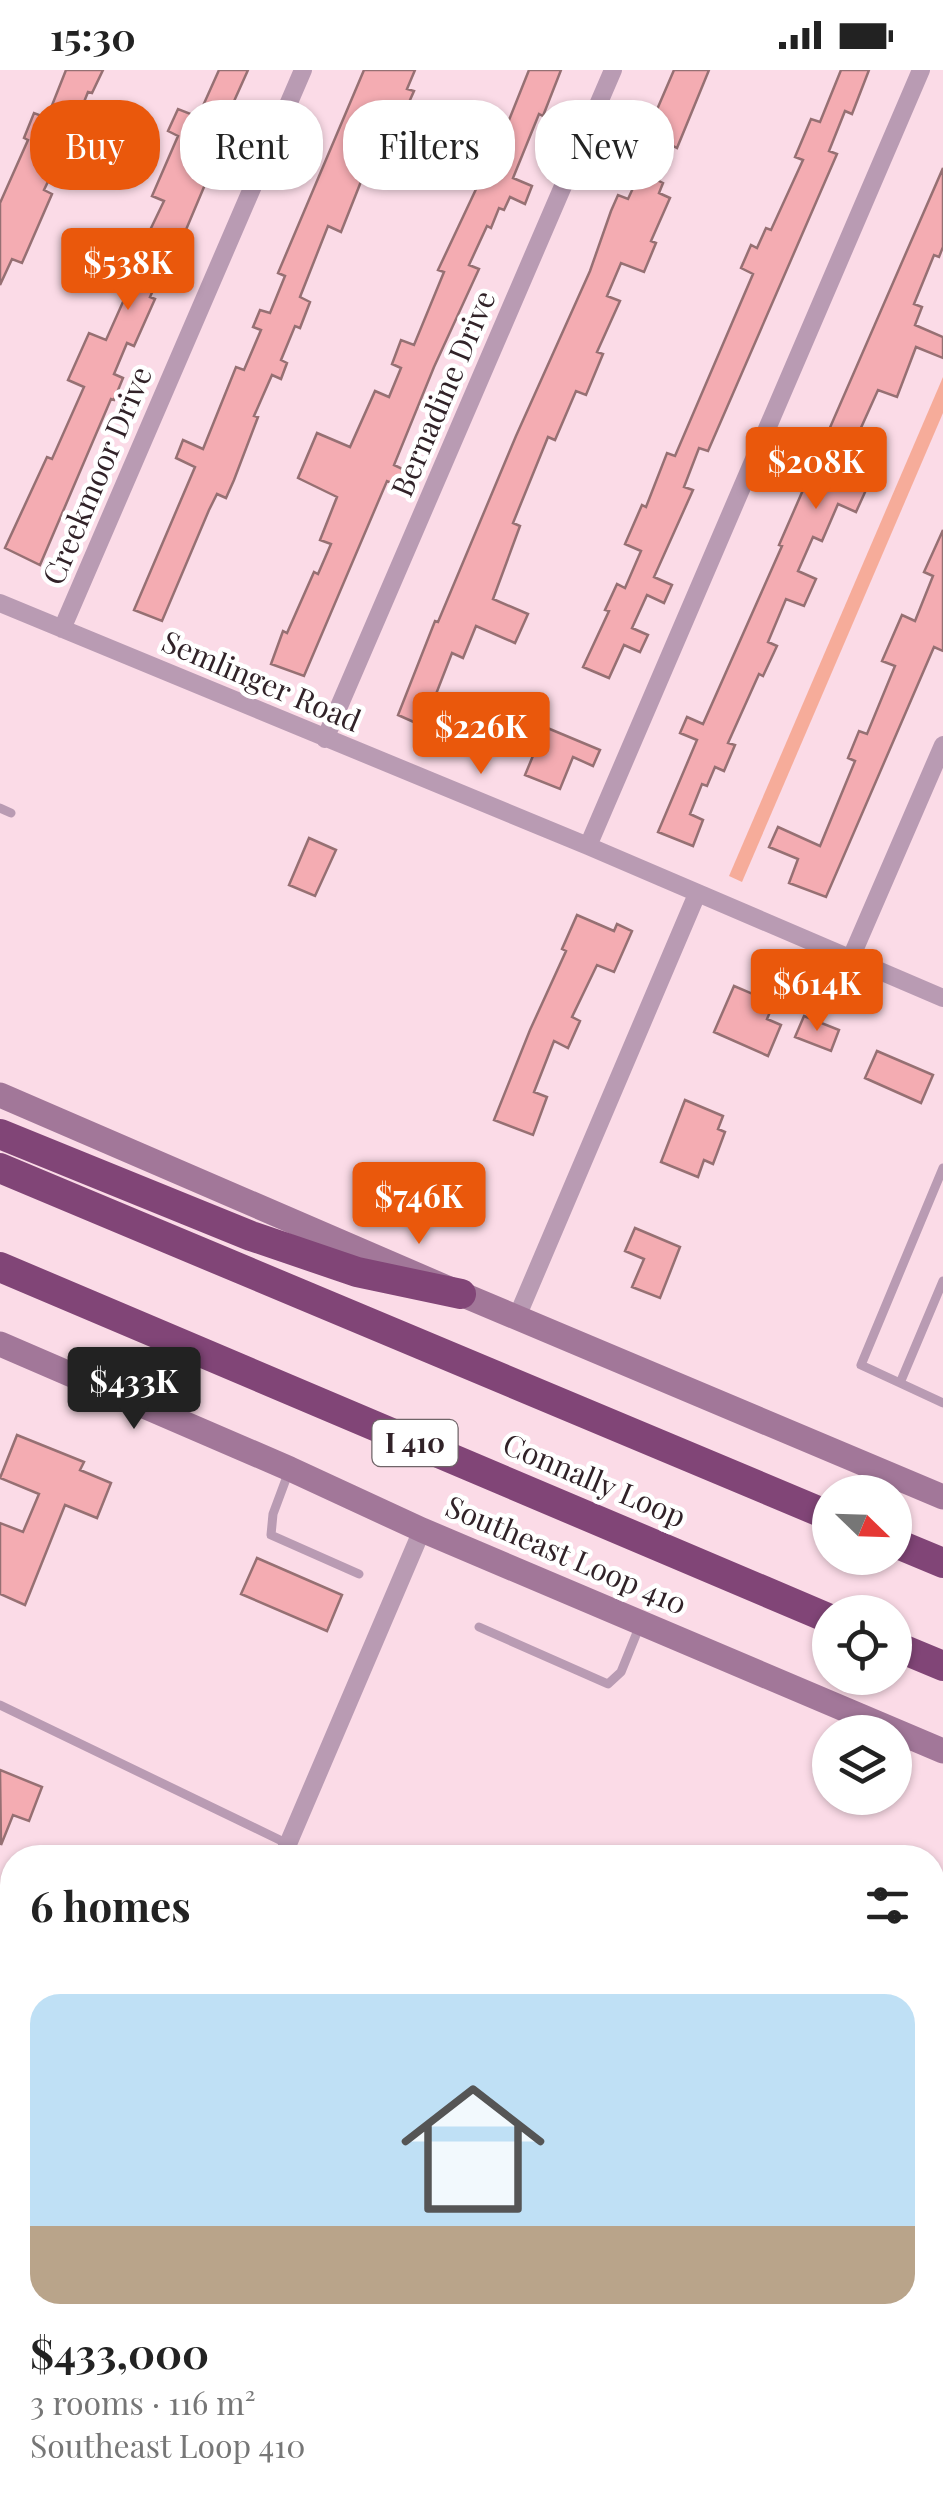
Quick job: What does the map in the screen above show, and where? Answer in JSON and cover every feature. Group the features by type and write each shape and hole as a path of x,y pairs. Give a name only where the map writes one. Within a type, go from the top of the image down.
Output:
{"highway":[{"path":"0,1134 252,1236 358,1272 460,1294"},
{"name":"Connally Loop","path":"0,1168 812,1508"},
{"name":"Connally Loop","path":"0,1267 812,1610"},
{"path":"912,1550 943,1564"},
{"path":"912,1653 943,1666"}],"main road":[{"path":"0,1095 943,1498"},
{"name":"Southeast Loop 410","path":"0,1344 422,1530 943,1751"}],"street":[{"name":"Creekmoor Drive","path":"62,629 303,70"},
{"name":"Bernadine Drive","path":"325,739 613,70"},
{"path":"588,846 921,70"},
{"name":"Semlinger Road","path":"0,602 943,998"},
{"path":"850,960 943,745"},
{"path":"516,1317 697,894"},
{"path":"288,1845 422,1530"}],"lane":[{"path":"0,808 11,812"},
{"path":"943,1168 861,1365 943,1403"},
{"path":"900,1384 943,1281"},
{"path":"290,1469 273,1514 271,1535 359,1574"},
{"path":"480,1627 608,1684 622,1672 641,1623"},
{"path":"0,1705 273,1845"}],"shaded area":[{"path":"943,377 943,413 742,882 729,876"}],"building":[{"path":"66,70 103,70 85,100 54,100"},
{"path":"219,70 248,70 235,100 206,100"},
{"path":"364,70 415,70 407,89 414,91 410,100 351,100"},
{"path":"529,70 561,70 549,100 535,100 535,124 515,173 515,105"},
{"path":"674,70 709,70 677,148 674,100 661,100"},
{"path":"841,70 869,70 852,114 845,111 829,151 837,154 708,451 699,448 684,487 693,490 654,577 672,585 664,603 647,595 632,628 648,635 640,652 624,645 609,678 583,667 617,584 625,588 641,551 625,544 642,505 646,507 667,453 675,456 753,274 741,268 751,245 757,248 766,228 771,230 803,160 795,157 811,119 820,122"},
{"path":"178,109 180,190 203,190 169,270 163,268 150,297 155,299 134,346 127,343 114,374 123,378 40,565 5,548 84,387 68,380 89,333 106,340 135,275 130,272 164,201 152,196 155,190 160,190 160,178 178,136 168,131"},
{"path":"343,120 343,190 358,190 341,232 328,226 300,297 310,302 281,360 287,363 281,379 272,375 226,498 217,494 162,621 134,610 195,467 176,458 183,440 203,449 236,367 244,370 261,330 253,327 260,310 270,313 285,276 278,273 313,190 323,190 323,167"},
{"path":"30,123 30,190 52,194 22,263 12,259 0,285 0,203 28,140 24,138"},
{"path":"943,168 943,247 939,257 934,255 914,304 922,307 915,325 943,337 943,358 916,347 897,397 878,390 860,430 878,439 867,464 876,468 856,512 838,504 822,541 813,537 798,571 816,579 804,606 786,599 768,642 777,646 763,676 759,674 728,743 735,745 724,771 715,767 707,786 702,784 690,814 703,820 693,846 658,832 697,740 680,733 687,717 703,724 810,474 817,477 832,442 825,439"},
{"path":"515,179 532,186 525,204 510,197 504,210 499,208 491,228 487,226 469,265 479,269 394,465 409,472 402,487 387,481 304,676 271,664 283,631 287,633 331,544 320,540 337,497 298,478 317,433 350,447 375,391 389,397 401,368 392,364 401,340 414,345 444,272 438,270 476,190 515,190"},
{"path":"632,190 660,190 659,193 670,198 651,241 656,243 644,272 621,263 607,296 620,301 597,352 603,354 586,395 576,391 555,440 548,437 513,523 520,526 493,599 528,614 515,643 476,626 463,658 452,653 436,694 448,699 442,711 480,726 472,748 398,715 435,621 438,622 590,271 618,195 628,199"},
{"path":"943,530 943,651 934,647 826,897 789,883 798,859 769,847 778,827 820,846 855,761 848,758 859,731 867,734 895,666 882,661 902,615 915,621 933,576 924,572"},
{"path":"545,727 600,750 593,766 573,757 560,789 525,775"},
{"path":"309,838 336,850 315,896 289,885"},
{"path":"577,915 614,931 617,924 632,931 614,972 597,965 572,1017 580,1021 568,1048 554,1041 534,1092 547,1097 533,1135 494,1120 566,951 562,949"},
{"path":"734,986 774,1003 767,1019 781,1025 768,1056 714,1032"},
{"path":"804,1016 839,1030 831,1051 795,1037"},
{"path":"877,1051 933,1075 921,1103 865,1078"},
{"path":"685,1100 723,1116 718,1129 725,1132 713,1164 704,1160 698,1177 661,1162"},
{"path":"635,1228 680,1247 660,1298 632,1287 644,1259 625,1251"},
{"path":"17,1435 84,1462 80,1470 111,1483 97,1518 65,1505 25,1605 0,1594 0,1523 23,1532 39,1494 0,1478"},
{"path":"257,1558 342,1595 327,1631 241,1594"},
{"path":"0,1770 42,1787 29,1821 13,1815 1,1845"}]}
